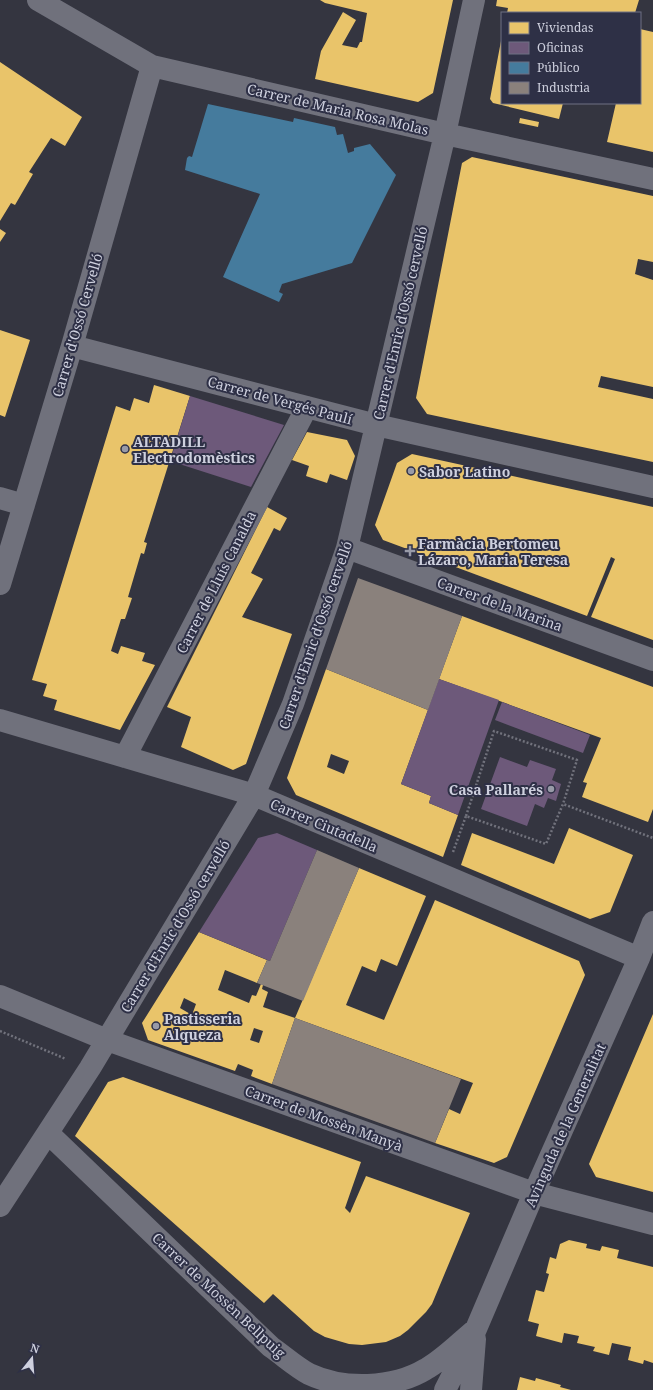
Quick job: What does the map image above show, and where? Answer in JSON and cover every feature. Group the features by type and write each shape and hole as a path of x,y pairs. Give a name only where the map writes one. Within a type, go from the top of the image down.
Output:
{"street":[{"name":"Carrer de Maria Rosa Molas","path":"38,0 152,66 445,134 653,179"},
{"name":"Carrer d'Enric d'Ossó cervelló","path":"0,1206 107,1040 254,795 293,704 348,548 445,134 474,0"},
{"name":"Carrer d'Ossó Cervelló","path":"0,584 72,346 152,66"},
{"name":"Carrer de Vergés Paulí","path":"72,346 376,425 653,487"},
{"name":"Carrer de Lluís Canalda","path":"125,757 307,407"},
{"path":"0,498 24,505"},
{"name":"Carrer de la Marina","path":"348,548 653,660"},
{"name":"Carrer Ciutadella","path":"0,720 254,795 639,958"},
{"name":"Avinguda de la Generalitat","path":"476,1329 534,1193 639,958 653,922"},
{"name":"Carrer de Mossèn Manyà","path":"0,996 107,1040 534,1193 653,1224"},
{"name":"Carrer de Mossèn Bellpuig","path":"48,1133 271,1347 310,1374 343,1385 373,1386 406,1379 427,1369 476,1329"},
{"path":"445,1390 476,1329"},
{"path":"471,1390 476,1329"}],"path":[{"path":"445,876 494,731 577,760 563,804 546,844 466,816"},
{"path":"563,804 653,838"}],"building: Viviendas":[{"path":"320,0 453,0 433,93 418,102 315,79 321,51 343,12 356,20 342,45 357,48 360,42 362,42 367,13 325,3"},
{"path":"497,0 639,0 635,12 507,12 508,8 496,6"},
{"path":"641,29 653,32 653,152 607,142 616,104 641,104"},
{"path":"501,41 501,104 563,104 559,119 493,103 490,99"},
{"path":"0,62 82,117 65,146 51,138 29,172 33,174 15,205 11,203 0,221"},
{"path":"520,118 539,122 538,127 519,123"},
{"path":"472,157 653,196 653,262 638,259 635,274 653,280 653,387 601,376 598,387 653,399 653,462 427,414 416,398 462,163"},
{"path":"0,229 6,233 0,242"},
{"path":"0,330 30,340 5,417 0,415"},
{"path":"154,385 190,396 144,542 147,543 144,554 141,553 128,597 132,598 125,619 121,619 111,651 118,654 121,646 145,653 142,661 155,665 120,730 54,710 57,700 43,696 47,684 32,680 116,406 130,411 134,398 149,403"},
{"path":"307,432 347,440 355,456 347,480 330,474 327,483 306,476 309,466 292,460"},
{"path":"412,454 653,507 653,640 591,617 615,559 611,557 587,616 383,540 375,525 397,463"},
{"path":"267,507 287,518 280,531 274,528 251,573 263,579 242,617 292,634 246,764 233,770 181,747 191,717 167,707"},
{"path":"462,616 653,687 653,809 648,822 582,797 587,783 583,782 601,738 439,679"},
{"path":"326,669 428,710 401,784 431,796 429,803 458,815 443,857 296,795 287,778","holes":["331,754 349,761 344,774 327,767"]},
{"path":"569,828 633,855 610,912 590,919 461,865 472,833 554,864"},
{"path":"359,868 426,896 397,966 381,959 376,972 362,966 346,1005 384,1020 435,900 579,961 585,975 507,1157 494,1163 435,1143 449,1109 460,1114 473,1083 295,1018"},
{"path":"199,932 267,960 257,983 225,970 218,990 249,1003 252,995 256,996 261,984 263,985 262,989 268,992 263,1007 295,1018 272,1084 251,1076 253,1070 238,1064 235,1071 148,1040 142,1023","holes":["184,998 196,1004 192,1015 180,1008","254,1028 263,1031 259,1043 250,1040"]},
{"path":"653,1014 653,1192 596,1177 589,1164"},
{"path":"123,1077 361,1162 345,1208 350,1213 366,1176 470,1213 432,1304 426,1312 400,1336 386,1342 362,1345 349,1344 325,1337 314,1331 273,1294 264,1303 75,1136 108,1082"},
{"path":"569,1240 587,1244 586,1248 600,1251 602,1246 619,1250 617,1258 653,1267 653,1363 644,1360 643,1364 628,1360 631,1347 612,1343 609,1355 593,1351 595,1347 577,1343 579,1336 564,1333 562,1343 536,1336 539,1324 528,1321 536,1290 544,1292 549,1274 546,1273 550,1257 556,1259 560,1244"},
{"path":"520,1377 535,1381 536,1378 561,1385 560,1387 571,1390 517,1390"}],"building: Oficinas":[{"path":"190,396 284,425 251,487 170,461"},
{"path":"439,679 499,700 458,815 429,803 431,796 401,784"},
{"path":"502,702 590,735 583,753 495,720"},
{"path":"500,757 527,767 530,760 556,769 552,780 561,784 556,801 548,798 544,808 535,804 527,826 481,809"},
{"path":"277,833 317,850 270,961 199,932 258,838"}],"building: Público":[{"path":"208,104 293,122 294,118 335,127 337,135 343,134 348,153 354,151 354,148 370,144 396,175 352,263 282,284 279,292 283,294 279,302 223,277 260,194 185,170 187,158 189,156 192,157"}],"building: Industria":[{"path":"358,578 462,616 428,710 326,669"},
{"path":"317,850 359,868 303,1001 257,983 267,960 270,961"},
{"path":"295,1018 461,1079 435,1143 272,1084"}],"place":[{"name":"ALTADILL Electrodomèstics","path":"125,449"},
{"name":"Sabor Latino","path":"411,471"},
{"name":"Farmàcia Bertomeu Lázaro, Maria Teresa","path":"410,551"},
{"name":"Casa Pallarés","path":"551,789"},
{"name":"Pastisseria Alqueza","path":"156,1026"}]}
